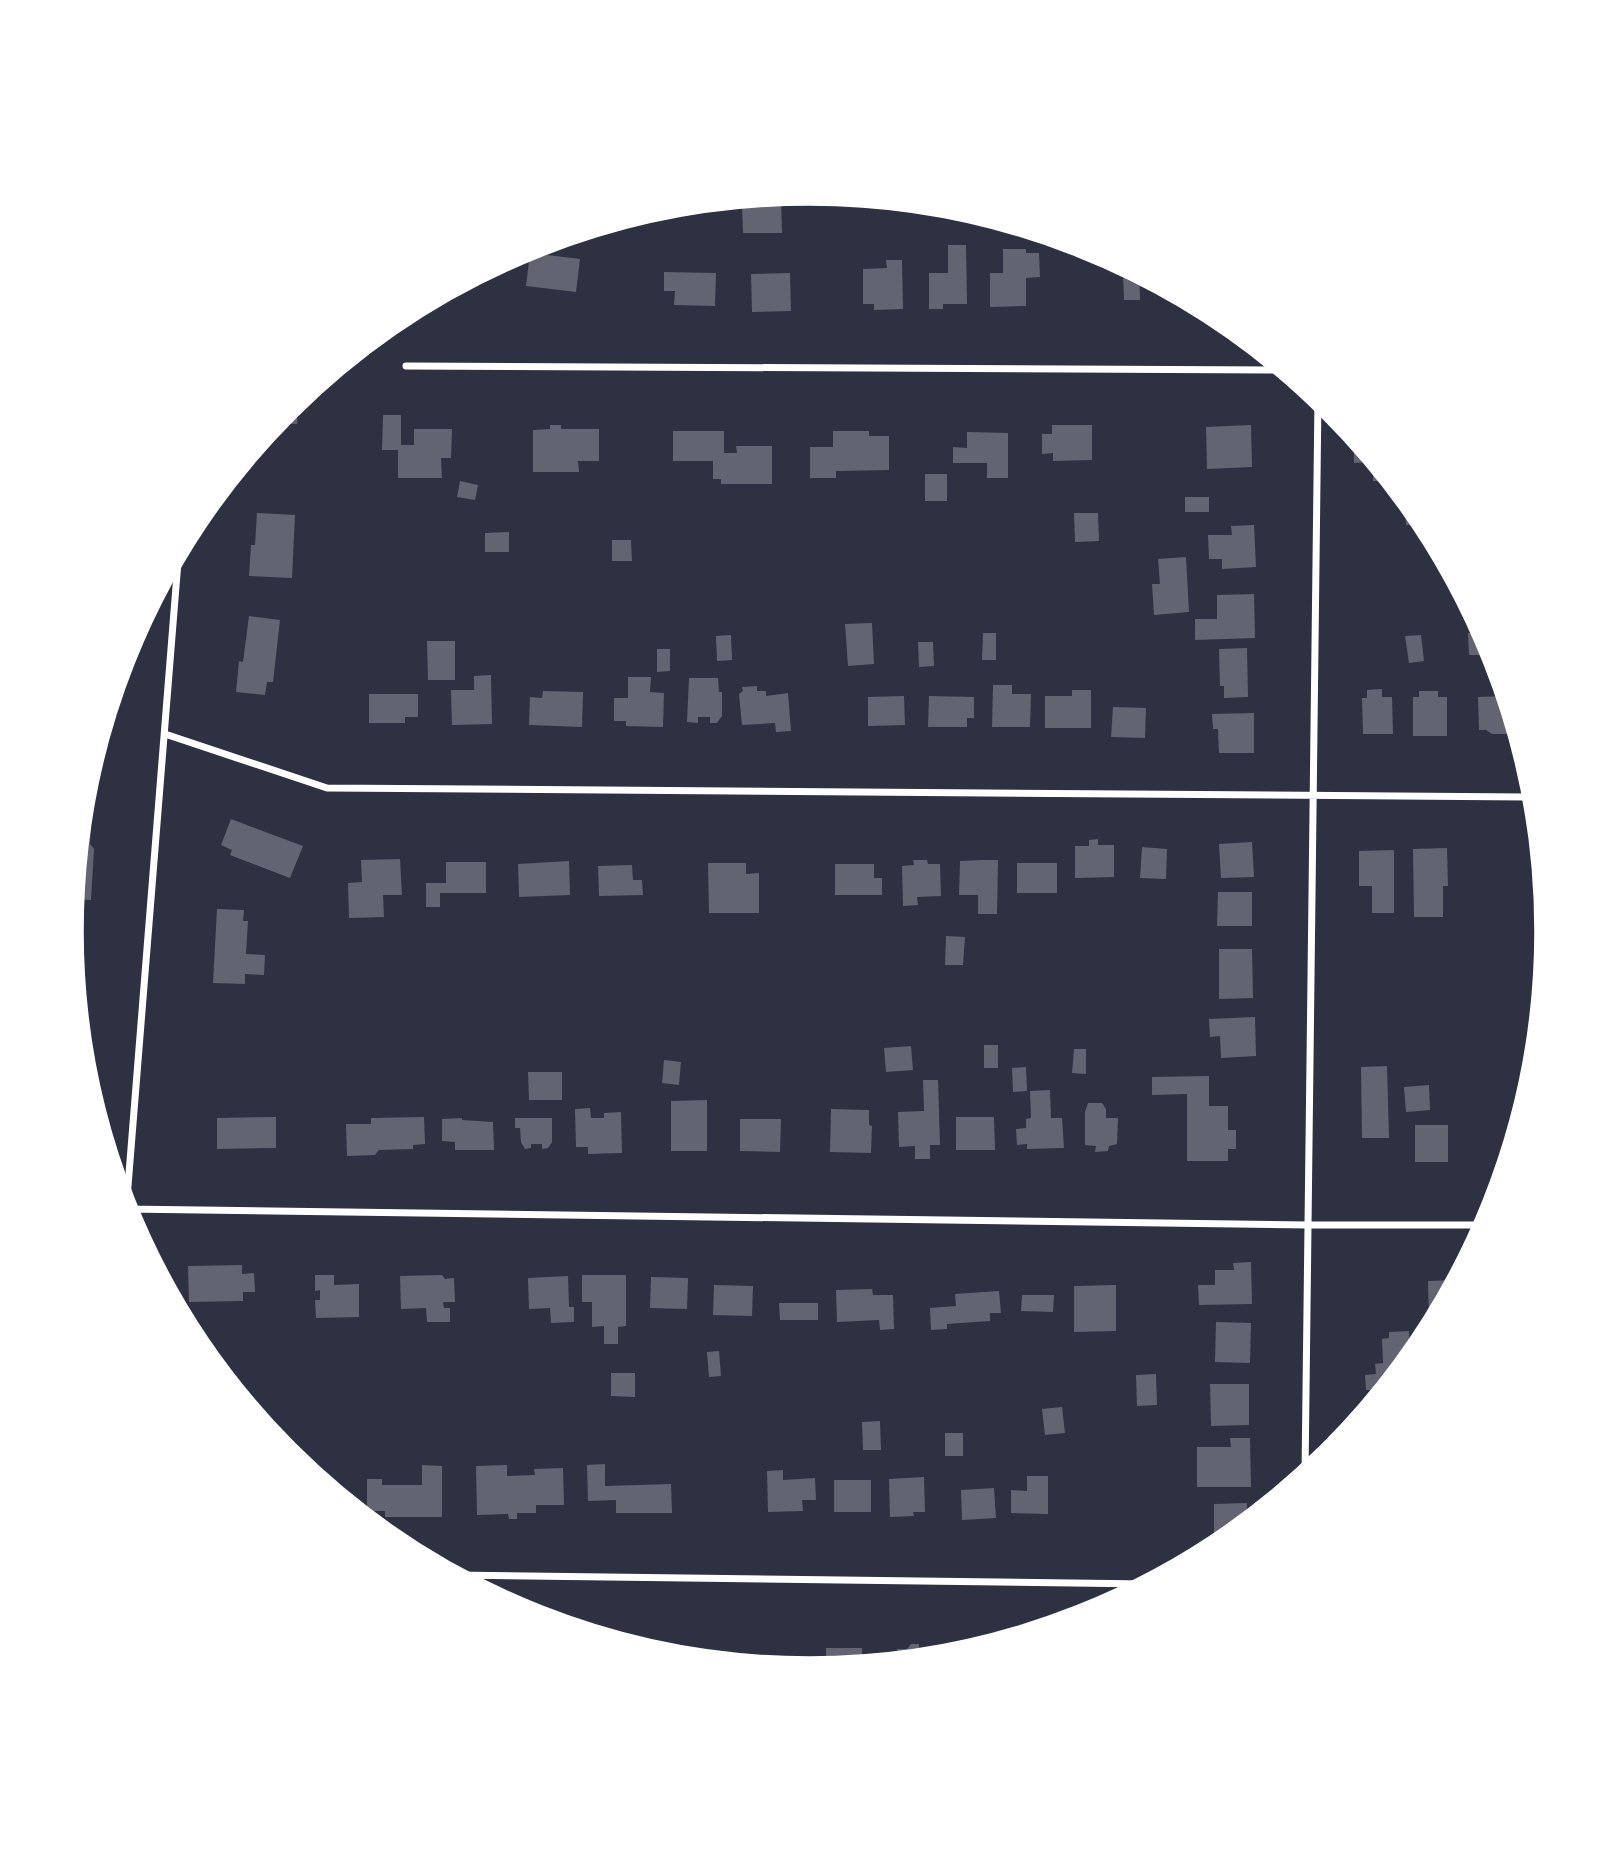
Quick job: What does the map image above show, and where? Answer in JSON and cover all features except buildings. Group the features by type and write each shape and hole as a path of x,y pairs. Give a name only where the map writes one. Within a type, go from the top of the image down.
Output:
{"street":[{"path":"406,366 1270,370"},
{"path":"1305,1461 1318,412"},
{"path":"127,1182 177,573"},
{"path":"165,734 327,788 1523,797"},
{"path":"139,1210 1473,1225"},
{"path":"474,1575 1128,1584"}]}
